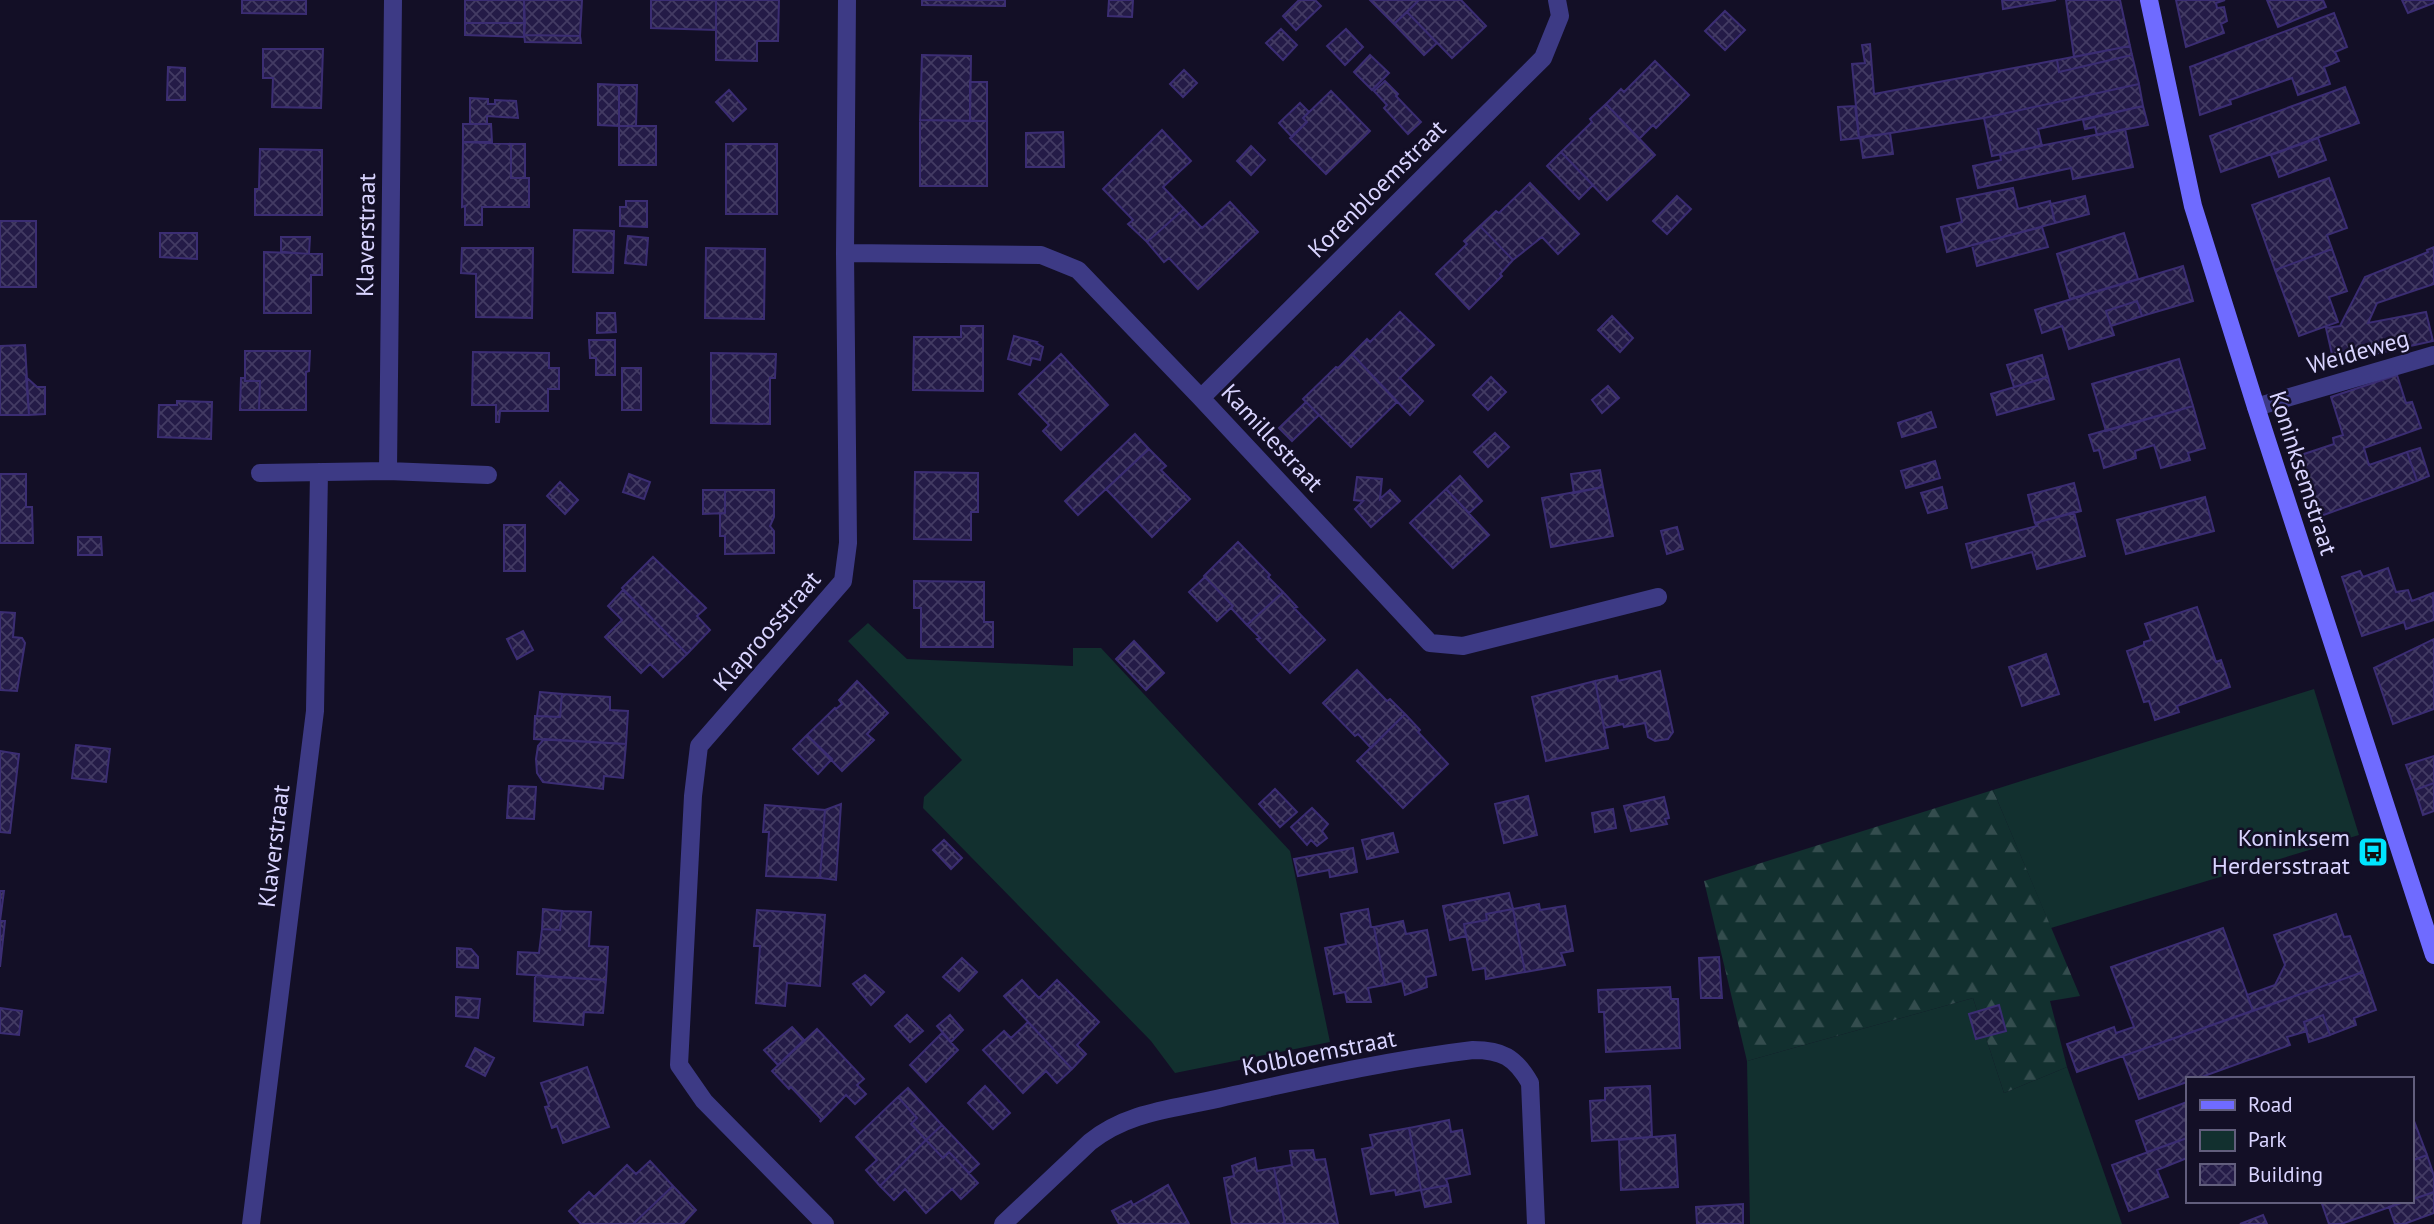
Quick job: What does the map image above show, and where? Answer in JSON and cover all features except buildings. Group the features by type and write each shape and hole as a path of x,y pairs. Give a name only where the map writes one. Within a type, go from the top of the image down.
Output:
{"street":[{"name":"Klaverstraat","path":"388,471 393,0"},
{"name":"Klaproosstraat","path":"825,1224 704,1101 679,1065 692,810 699,746 843,581 848,543 845,253 848,0"},
{"name":"Korenbloemstraat","path":"1201,398 1543,58 1560,16 1556,0"},
{"name":"Koninksemstraat","path":"2149,0 2193,206 2434,955"},
{"name":"Kamillestraat","path":"845,253 1041,256 1078,270 1430,643 1464,646 1658,597"},
{"name":"Weideweg","path":"2256,408 2434,355"},
{"name":"Klaverstraat","path":"251,1224 316,711 319,471"},
{"path":"260,472 388,471 488,475"},
{"name":"Kolbloemstraat","path":"1003,1224 1103,1131 1133,1117 1153,1110 1222,1098 1309,1077 1472,1050 1495,1051 1510,1058 1530,1083 1536,1224"}],"green space":[{"path":"868,623 907,659 1073,666 1073,648 1101,648 1290,851 1330,1042 1175,1073 1151,1041 923,808 924,797 962,760 848,641"},
{"path":"2314,689 2359,835 2051,928 1993,790"},
{"path":"1993,790 2080,996 2050,1001 2067,1067 2004,1093 1973,998 1747,1061 1704,881"},
{"path":"1973,998 2004,1093 2067,1067 2122,1224 1750,1224 1747,1061"}],"place":[{"name":"Koninksem Herdersstraat","path":"2373,852"}]}
